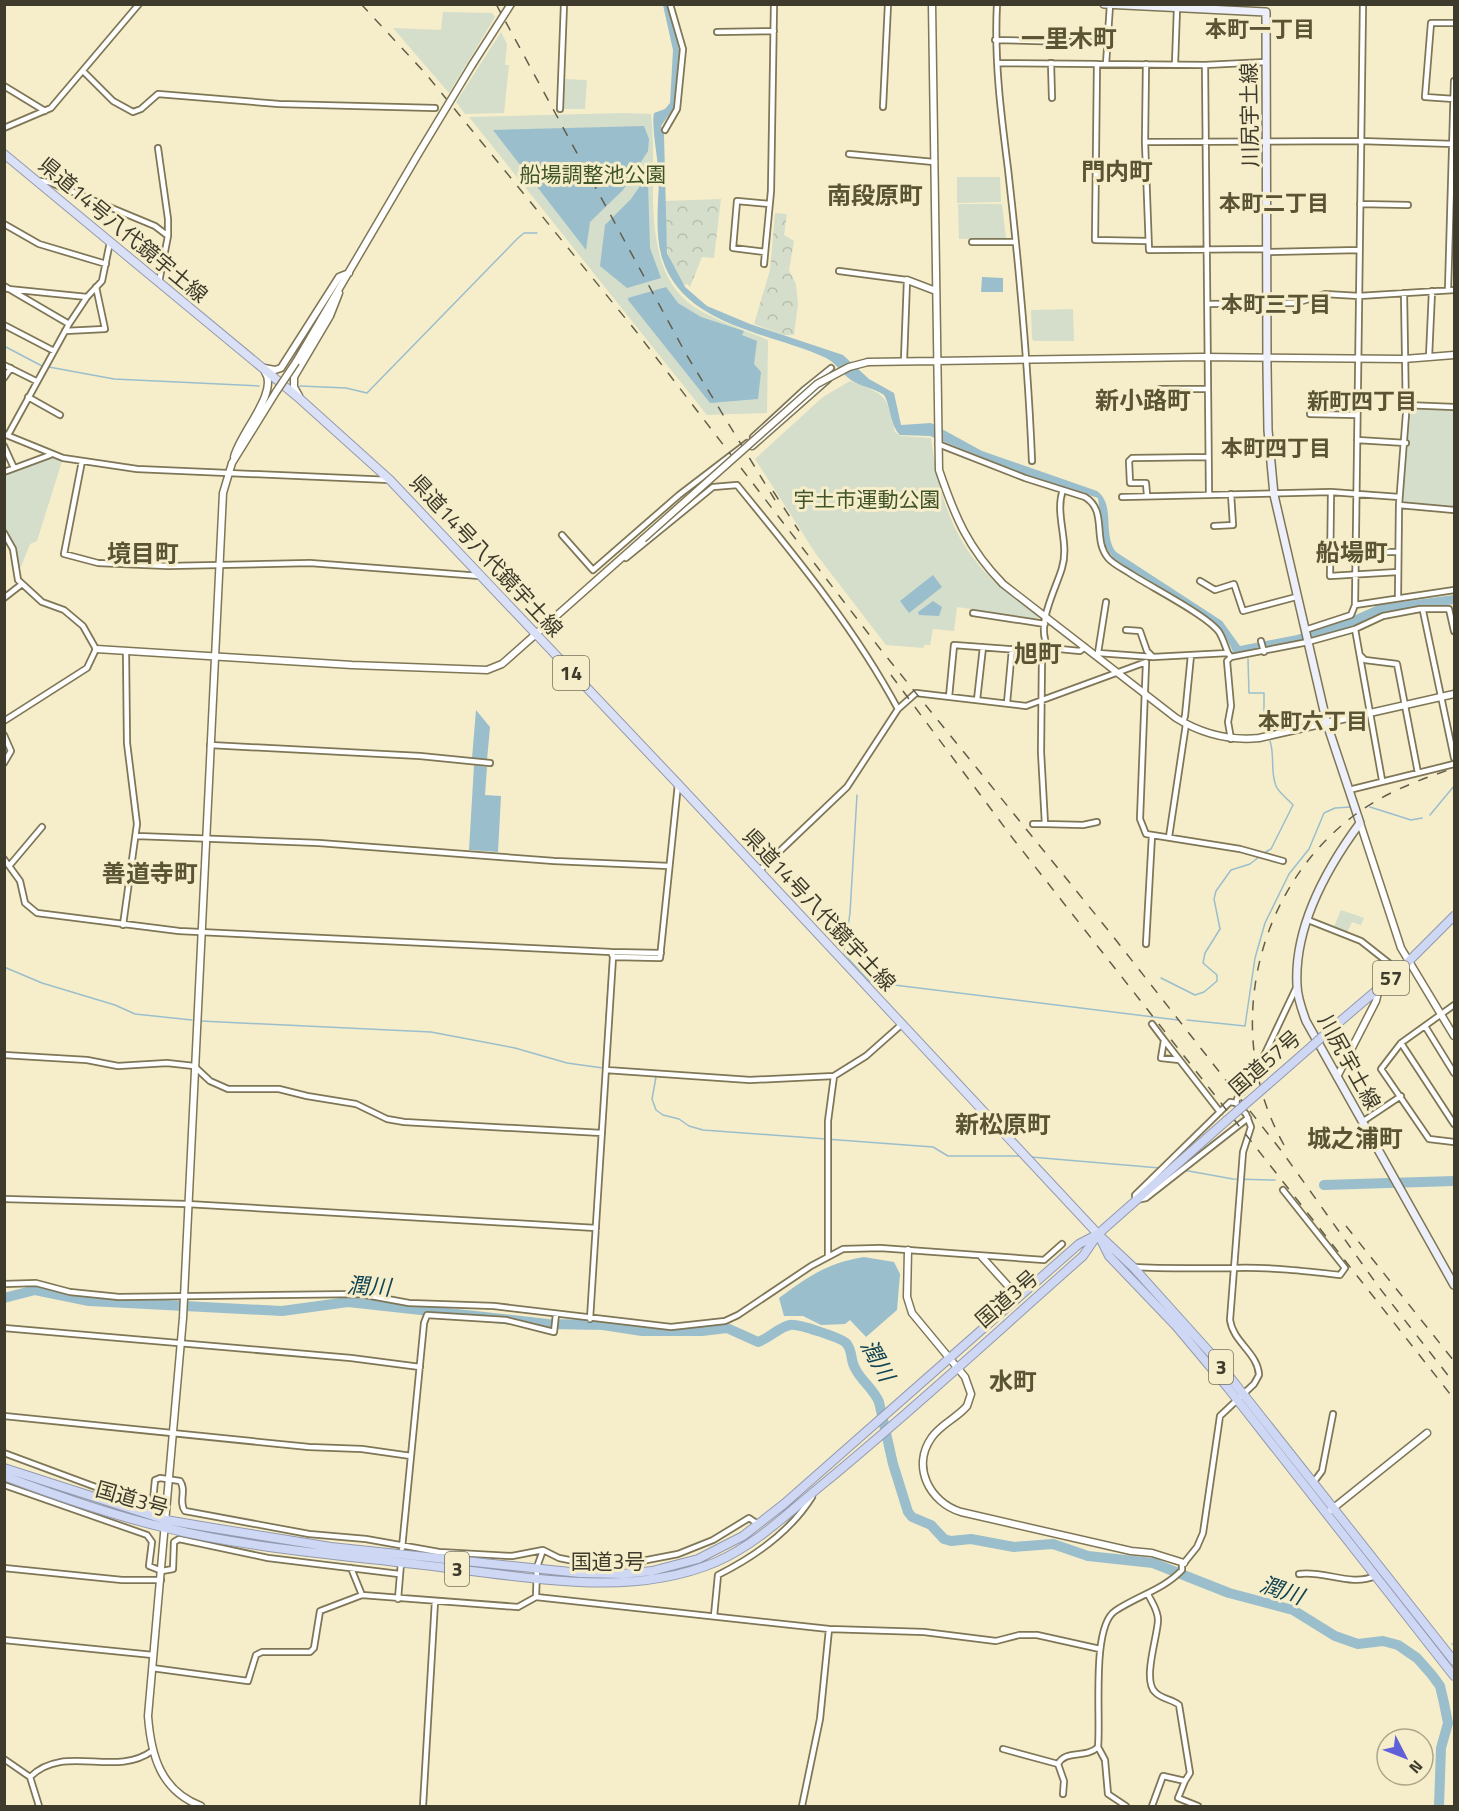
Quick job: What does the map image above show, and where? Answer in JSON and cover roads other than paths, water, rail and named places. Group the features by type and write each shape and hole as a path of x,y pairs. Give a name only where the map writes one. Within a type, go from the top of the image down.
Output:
{"highway":[{"name":"国道57号","path":"1098,1234 1408,963 1455,916"},
{"name":"3","path":"1098,1234 1133,1267 1182,1321 1329,1512 1375,1576 1455,1676"},
{"name":"3","path":"1098,1234 1109,1257 1240,1397 1313,1483 1329,1512 1455,1661"},
{"name":"国道3号","path":"4,1476 55,1496 166,1524 301,1551 402,1554 590,1574 652,1571 698,1559 743,1536 759,1524 1079,1244 1098,1234"},
{"name":"国道3号","path":"402,1554 537,1577 582,1582 637,1583 690,1572 718,1561 748,1545 876,1440 1083,1256 1098,1234"},
{"name":"国道3号","path":"4,1468 166,1524"}],"main road":[{"name":"川尻宇土線","path":"1104,4 1177,8 1265,8 1268,430 1274,495 1327,724 1360,823 1329,868 1308,920 1298,966 1297,986 1306,1021 1454,1282"},
{"name":"県道14号八代鏡宇土線","path":"4,154 300,399 390,480 678,784 1098,1234"}],"street":[{"path":"4,128 45,111 83,71 139,4"},
{"path":"232,463 296,362 417,156 510,4"},
{"path":"560,109 564,4"},
{"path":"665,130 677,109 682,49 670,4"},
{"path":"764,264 775,94 774,4"},
{"path":"883,106 888,4"},
{"path":"932,4 939,470 949,502 971,547 1003,584 1045,621 1097,654 1184,723 1205,733 1231,739 1259,738 1370,715 1455,694"},
{"path":"997,4 995,40 1000,121 1026,360 1032,461"},
{"path":"1305,631 1351,615 1355,605 1363,4"},
{"path":"1106,64 1110,5"},
{"path":"1175,64 1177,8"},
{"path":"1454,99 1425,97 1431,23 1455,23"},
{"path":"717,32 774,31"},
{"path":"995,40 1108,43"},
{"path":"998,63 1266,62"},
{"path":"1051,63 1052,98"},
{"path":"1096,64 1095,240 1147,241"},
{"path":"1146,64 1145,142 1149,250 1359,250"},
{"path":"1205,64 1209,494"},
{"path":"83,71 113,101 133,112 141,109 158,94 279,104 435,108"},
{"path":"1448,290 1455,81"},
{"path":"4,86 45,111"},
{"path":"1145,142 1267,140 1453,144"},
{"path":"158,147 168,236 159,282"},
{"path":"849,154 934,162"},
{"path":"37,181 49,182 155,226 168,236"},
{"path":"765,252 733,248 737,201 769,204"},
{"path":"1360,204 1408,206"},
{"path":"4,224 39,244 106,264"},
{"path":"110,242 102,281 87,297 69,324 6,434 50,454 136,469 390,480"},
{"path":"972,242 1014,242"},
{"path":"839,271 907,280 936,291"},
{"path":"261,367 275,370 281,368 339,277 349,273"},
{"path":"904,360 907,280"},
{"path":"65,331 105,329 96,287"},
{"path":"300,399 294,387 294,377 330,316 340,287"},
{"path":"6,288 87,297"},
{"path":"6,288 69,324"},
{"path":"1208,304 1296,303 1325,294 1359,296 1455,290"},
{"path":"1430,357 1432,291"},
{"path":"1398,597 1399,497 1406,444 1404,293"},
{"path":"4,325 54,351"},
{"path":"562,535 593,570 678,495 747,443 805,388 831,372 868,362 937,359 1404,359 1455,356"},
{"path":"4,364 36,381"},
{"path":"201,1806 181,1796 161,1774 152,1751 148,1716 183,1318 223,493 237,446 267,395 268,377 261,367"},
{"path":"4,378 10,368"},
{"path":"752,446 831,372"},
{"path":"96,649 352,665 488,670 502,664 536,636 831,372"},
{"path":"1160,404 1160,389 1208,389"},
{"path":"28,397 60,415"},
{"path":"1405,405 1455,407"},
{"path":"1310,414 1357,415"},
{"path":"1357,440 1406,444"},
{"path":"938,441 1094,502 1098,509 1101,545 1108,558 1162,595 1208,621 1220,633 1229,655 1227,661 1231,706 1228,722 1231,739"},
{"path":"4,446 14,468"},
{"path":"4,472 50,454"},
{"path":"1147,495 1146,483 1130,483 1129,461 1132,458 1208,457"},
{"path":"82,461 64,554 98,563 168,566 310,563 481,577"},
{"path":"606,571 649,542 713,487 737,485 840,616 873,663 898,709"},
{"path":"1048,650 1045,621 1056,580 1062,568 1065,542 1059,501 1063,490"},
{"path":"1331,492 1330,576 1398,572"},
{"path":"1122,497 1331,492 1399,497"},
{"path":"1215,526 1233,525 1231,494"},
{"path":"1399,506 1455,510"},
{"path":"4,533 13,549 18,580 42,602 64,610 83,626 96,649"},
{"path":"1355,552 1398,552"},
{"path":"1200,581 1215,590 1234,584 1243,611 1296,597"},
{"path":"4,598 22,584"},
{"path":"1355,605 1455,590"},
{"path":"1097,654 1106,602"},
{"path":"1097,654 1153,657 1264,652 1355,629 1383,616 1449,609 1455,631"},
{"path":"1423,611 1455,758"},
{"path":"973,613 1045,621"},
{"path":"1355,629 1382,780"},
{"path":"1126,630 1140,631 1147,651 1153,657"},
{"path":"1262,641 1264,652"},
{"path":"949,697 954,645 1080,651 1085,647"},
{"path":"977,700 983,647"},
{"path":"4,721 87,668 96,649"},
{"path":"1007,703 1012,649"},
{"path":"1045,824 1041,752 1042,656 1048,650"},
{"path":"123,925 137,836 127,743 126,651"},
{"path":"1169,837 1191,655"},
{"path":"1360,655 1365,660 1397,664 1418,773"},
{"path":"759,872 847,788 898,709 916,693 1026,706 1146,663 1153,657"},
{"path":"1146,663 1140,819 1146,834 1240,849 1283,861"},
{"path":"4,735 11,751 4,763"},
{"path":"210,745 420,756 490,763"},
{"path":"1348,790 1455,764"},
{"path":"4,859 20,881 25,903 38,913 123,925 660,958 678,784"},
{"path":"1033,824 1083,825 1097,822"},
{"path":"1360,823 1408,963 1455,1036"},
{"path":"10,865 42,827"},
{"path":"1146,944 1152,835"},
{"path":"137,836 320,843 554,861 669,866"},
{"path":"1308,920 1361,941 1399,971"},
{"path":"590,1319 612,955"},
{"path":"1236,1103 1238,1096 1251,1083 1297,986"},
{"path":"1337,1077 1376,1001 1379,988"},
{"path":"1455,1005 1401,1043 1381,1069 1429,1139 1455,1142"},
{"path":"1152,1024 1220,1112"},
{"path":"606,1070 750,1080 834,1076 866,1056 901,1025"},
{"path":"1425,1026 1455,1073"},
{"path":"1164,1040 1161,1058 1179,1060"},
{"path":"1401,1043 1455,1124"},
{"path":"4,1054 87,1060 118,1066 167,1064 194,1066 210,1081 228,1089 279,1089 356,1104 387,1119 432,1125 602,1133"},
{"path":"828,1256 828,1121 834,1076"},
{"path":"1362,1122 1401,1096"},
{"path":"1126,1806 1108,1794 1105,1760 1098,1747 1100,1649 1108,1617 1173,1580 1197,1547 1203,1533 1220,1416 1256,1381 1258,1369 1231,1327 1229,1310 1243,1152 1251,1126 1248,1118 1236,1103 1230,1102 1134,1195 1136,1200 1146,1198 1248,1118"},
{"path":"1133,1267 1198,1270 1233,1268 1340,1275 1345,1268 1283,1190"},
{"path":"4,1198 187,1204 596,1228"},
{"path":"4,1284 36,1283 70,1292 119,1297 360,1294 409,1303 494,1306 556,1316 671,1327 725,1321 738,1315 828,1256 843,1249 858,1247 1044,1260 1062,1244"},
{"path":"908,1250 906,1285 909,1305 919,1323 968,1382 970,1400 964,1410 932,1437 924,1459 925,1479 939,1500 961,1512 1131,1551 1152,1553 1183,1565"},
{"path":"982,1257 1018,1297"},
{"path":"398,1599 427,1315 506,1320 554,1332 556,1316"},
{"path":"4,1328 420,1367"},
{"path":"1313,1483 1322,1471 1333,1414"},
{"path":"4,1416 309,1447 362,1449 411,1456"},
{"path":"1329,1512 1427,1433"},
{"path":"4,1453 120,1496 148,1503 153,1500 155,1480 182,1483 182,1505 185,1511 309,1534 366,1539 402,1554 440,1552 512,1556 543,1550 573,1562 621,1565 692,1550 748,1518 759,1524"},
{"path":"4,1485 147,1535 152,1542 149,1566 162,1571 173,1569 174,1542 179,1539 268,1558 399,1574"},
{"path":"714,1616 718,1575 745,1561 776,1538 807,1506 817,1489"},
{"path":"536,1597 537,1568 543,1550"},
{"path":"4,1568 122,1580 161,1580"},
{"path":"351,1568 362,1595"},
{"path":"1299,1574 1311,1572 1352,1580 1375,1576"},
{"path":"1148,1594 1157,1609 1159,1618 1152,1651 1151,1686 1156,1694 1173,1700 1179,1705 1190,1773 1178,1797 1198,1806"},
{"path":"152,1668 248,1681 256,1655 262,1652 310,1652 314,1648 320,1611 362,1595 518,1607 536,1597 829,1629 924,1632 996,1641 1019,1635 1037,1635 1100,1649"},
{"path":"423,1806 435,1601"},
{"path":"802,1806 820,1719 829,1629"},
{"path":"4,1640 153,1655"},
{"path":"1058,1764 1066,1755 1084,1755 1098,1747"},
{"path":"1003,1749 1058,1764"},
{"path":"30,1776 38,1768 49,1763 67,1760 127,1763 139,1761 152,1751"},
{"path":"4,1759 30,1776 39,1806"},
{"path":"1058,1764 1064,1781 1063,1794"},
{"path":"1152,1806 1163,1776 1185,1780"}],"water":[{"path":"663,5 668,5 679,50 676,105 661,126 664,134 667,253 685,287 707,306 750,324 843,355 869,379 894,393 901,425 931,423 982,451 1097,491 1106,504 1110,537 1116,552 1222,621 1240,646 1297,635 1349,618 1378,605 1454,595 1454,604 1378,616 1348,628 1244,655 1234,654 1226,637 1212,622 1114,559 1104,545 1098,498 1018,472 930,436 900,435 894,426 884,395 847,377 824,357 730,324 708,313 688,299 673,281 662,258 658,239 659,181 653,119 654,113 665,109 670,103 673,50"},
{"path":"644,126 649,139 648,151 623,190 590,222 586,250 493,130"},
{"path":"651,170 648,182 650,248 661,278 627,288 600,266 605,225 631,199"},
{"path":"982,277 1003,278 1003,292 981,292"},
{"path":"666,287 678,303 701,317 744,331 742,335 757,341 754,364 761,372 758,399 710,403 628,300 628,298"},
{"path":"933,575 942,587 909,613 900,601"},
{"path":"933,601 942,607 939,616 919,615 918,612"},
{"path":"476,710 490,727 487,760 472,758"},
{"path":"474,765 487,767 485,795 501,796 498,852 469,850"},
{"path":"864,1257 894,1262 900,1274 897,1310 866,1337 850,1320 845,1324 821,1325 803,1316 784,1316 779,1298 829,1267"}],"waterway":[{"path":"300,386 346,388 367,393 518,238 524,233 537,233"},
{"path":"4,346 42,366"},
{"path":"49,367 114,379 259,386"},
{"path":"1248,659 1249,693 1264,693 1264,729"},
{"path":"1264,853 1271,849 1293,805 1276,786 1270,741"},
{"path":"1430,815 1454,786"},
{"path":"857,795 850,913 844,954 870,982 1178,1020"},
{"path":"1187,1020 1245,1026 1255,958 1265,923 1289,874 1309,849 1324,813 1335,808 1351,807"},
{"path":"1370,807 1411,820 1422,818"},
{"path":"1161,978 1195,995 1204,992 1217,981 1217,975 1203,963 1205,953 1220,929 1214,899 1216,891 1231,870 1250,864 1259,857"},
{"path":"201,1021 431,1032 515,1048 567,1063 603,1068 610,957"},
{"path":"4,967 42,983 115,1005 135,1014 192,1020"},
{"path":"633,1070 656,1071"},
{"path":"656,1077 652,1099 656,1110 663,1115 679,1119 689,1126 703,1130 933,1147 948,1156 1020,1156"},
{"path":"1031,1157 1160,1168"},
{"path":"1183,1170 1233,1179 1275,1180"},
{"path":"1324,1185 1454,1181"},
{"name":"潤川","path":"4,1298 35,1290 89,1301 282,1311 348,1302 548,1324 603,1325 642,1331 702,1331 727,1328 758,1342 790,1325 801,1326 828,1335 846,1343 851,1352 853,1365 879,1402 893,1464 908,1512 912,1517 931,1525 944,1539 951,1541 971,1539 1014,1547 1053,1544 1088,1556 1153,1563 1229,1593 1293,1610 1335,1636 1358,1644 1383,1641 1398,1645 1417,1658 1440,1686 1448,1723 1441,1748 1439,1806"}],"railway":[{"path":"361,4 426,74 635,330 881,650 1108,930 1283,1153 1378,1286 1454,1383"},
{"path":"496,4 686,354 775,500"},
{"path":"773,491 799,531"},
{"path":"891,675 1014,840 1454,1399"},
{"path":"1284,1145 1265,1102 1255,1057 1253,1012 1258,966 1272,923 1293,882 1321,845 1356,814 1391,793 1454,768"},
{"path":"1346,1226 1454,1361"}],"district":[{"name":"本町一丁目","path":"1260,29"},
{"name":"一里木町","path":"1069,39"},
{"name":"門内町","path":"1117,172"},
{"name":"南段原町","path":"875,196"},
{"name":"本町二丁目","path":"1274,203"},
{"name":"本町三丁目","path":"1276,304"},
{"name":"新小路町","path":"1143,401"},
{"name":"新町四丁目","path":"1362,401"},
{"name":"本町四丁目","path":"1276,448"},
{"name":"船場町","path":"1352,553"},
{"name":"境目町","path":"143,554"},
{"name":"旭町","path":"1038,654"},
{"name":"本町六丁目","path":"1313,721"},
{"name":"善道寺町","path":"150,874"},
{"name":"新松原町","path":"1003,1125"},
{"name":"城之浦町","path":"1355,1139"},
{"name":"水町","path":"1013,1382"}],"park label":[{"name":"船場調整池公園","path":"593,175"},
{"name":"宇土市運動公園","path":"867,500"}]}
